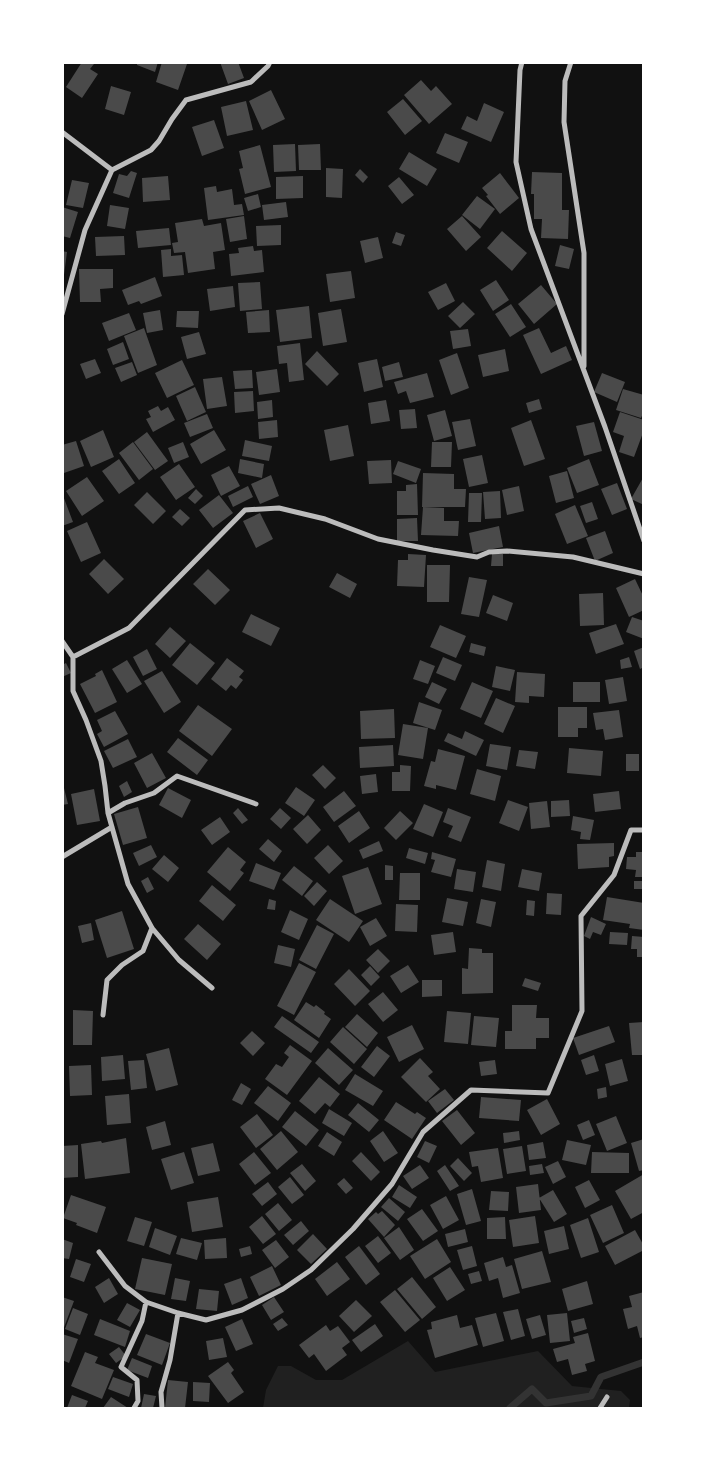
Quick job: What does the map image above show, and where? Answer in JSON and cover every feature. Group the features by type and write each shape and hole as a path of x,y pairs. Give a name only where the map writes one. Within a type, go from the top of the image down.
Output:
{"street":[{"path":"62,314 86,230 112,170 151,150 160,141 172,119 186,100 251,82 270,62"},
{"path":"522,62 520,70 516,162 531,229 605,427 644,541"},
{"path":"571,62 565,81 564,122 584,253 584,371"},
{"path":"62,132 112,170"},
{"path":"73,657 129,628 245,510 278,508 325,519 378,539 477,557 489,552 507,551 573,557 644,574"},
{"path":"62,641 73,657 73,691 86,720 100,761 108,813 128,884 152,928 179,960 212,988"},
{"path":"108,813 124,803 154,793 176,776 256,804"},
{"path":"62,857 112,827"},
{"path":"100,1252 125,1286 146,1302 206,1320 242,1310 283,1289 311,1270 353,1229 392,1184 423,1132 471,1090 548,1093 582,1011 581,916 614,875 631,830 644,830"},
{"path":"103,1015 107,980 122,965 143,951 152,928"},
{"path":"134,1408 138,1401 137,1380 121,1367 142,1321 146,1302"},
{"path":"162,1408 161,1392 170,1360 178,1313"},
{"path":"600,1408 607,1397"}],"shaded area":[{"path":"408,1341 435,1372 538,1351 572,1386 621,1391 630,1400 629,1408 263,1408 266,1390 278,1366 291,1366 316,1380 342,1380"}],"building":[{"path":"82,62 92,62 94,64 90,69 98,74 82,98 66,87"},
{"path":"137,62 158,62 155,72 137,65"},
{"path":"162,62 182,62 187,64 178,90 156,82"},
{"path":"220,62 238,62 244,78 228,84"},
{"path":"421,80 431,91 436,86 452,104 429,124 404,95"},
{"path":"111,86 131,92 124,115 105,109"},
{"path":"271,90 285,119 262,130 249,101"},
{"path":"403,99 422,121 405,135 387,112"},
{"path":"246,101 253,130 227,136 221,107"},
{"path":"484,103 504,112 491,142 461,129 467,116 477,121"},
{"path":"214,120 224,148 202,156 192,127"},
{"path":"445,133 468,142 459,163 436,153"},
{"path":"295,144 296,171 274,172 273,145"},
{"path":"320,144 321,170 299,170 298,145"},
{"path":"260,145 271,187 245,194 239,169 243,168 239,151"},
{"path":"409,152 437,169 427,186 399,169"},
{"path":"326,168 343,169 342,198 326,197"},
{"path":"360,169 368,177 363,183 355,175"},
{"path":"131,171 137,173 129,198 113,193 119,174 127,176"},
{"path":"532,172 562,173 562,210 569,210 568,239 541,238 542,219 534,219 534,194 531,194"},
{"path":"500,173 519,198 500,214 482,188"},
{"path":"168,176 170,200 143,202 142,178"},
{"path":"303,176 303,198 276,199 276,177"},
{"path":"399,177 414,195 402,204 388,186"},
{"path":"72,180 89,183 83,208 66,205"},
{"path":"216,186 217,192 232,189 234,205 242,204 244,215 208,220 204,188"},
{"path":"258,194 261,207 248,211 244,198"},
{"path":"477,196 495,209 480,229 462,215"},
{"path":"286,202 288,217 264,220 262,205"},
{"path":"110,205 129,208 125,229 107,226"},
{"path":"62,207 78,212 70,238 62,236"},
{"path":"244,216 247,239 230,242 226,219"},
{"path":"462,216 481,237 466,251 447,229"},
{"path":"202,219 204,226 221,223 225,250 213,252 215,269 188,273 185,252 174,253 172,243 178,242 175,223"},
{"path":"281,225 281,245 257,246 256,226"},
{"path":"169,228 171,245 138,248 136,231"},
{"path":"502,231 527,253 512,271 487,248"},
{"path":"396,232 405,235 401,246 392,243"},
{"path":"124,236 125,255 96,256 95,237"},
{"path":"378,237 383,258 365,263 360,241"},
{"path":"560,245 574,249 569,269 555,266"},
{"path":"253,246 254,251 262,250 264,272 231,276 229,254 239,253 238,248"},
{"path":"171,249 171,256 182,255 184,275 163,277 161,250"},
{"path":"62,251 67,252 64,275 62,275"},
{"path":"79,269 113,269 113,288 100,289 101,302 80,302"},
{"path":"351,271 355,298 330,302 326,274"},
{"path":"155,277 162,296 141,304 139,301 128,305 122,290"},
{"path":"496,280 509,300 493,311 480,290"},
{"path":"260,282 262,309 240,311 238,283"},
{"path":"446,283 455,301 438,310 428,292"},
{"path":"541,285 557,304 534,324 518,304"},
{"path":"233,286 235,307 210,311 207,289"},
{"path":"463,302 475,314 460,328 448,316"},
{"path":"511,304 526,327 510,337 495,314"},
{"path":"309,306 312,338 280,342 276,310"},
{"path":"341,309 347,342 323,346 318,313"},
{"path":"160,310 163,330 147,333 143,313"},
{"path":"269,310 270,332 248,333 246,312"},
{"path":"177,311 199,311 198,328 176,327"},
{"path":"129,313 136,330 109,341 102,323"},
{"path":"144,328 157,365 138,373 124,336"},
{"path":"539,328 551,353 566,346 572,360 541,374 523,335"},
{"path":"468,329 471,346 453,349 450,331"},
{"path":"199,332 206,354 187,359 181,337"},
{"path":"123,342 129,359 113,365 107,349"},
{"path":"300,343 304,380 289,382 287,363 279,364 277,346"},
{"path":"505,349 509,371 483,377 478,355"},
{"path":"317,351 339,374 327,386 305,364"},
{"path":"457,353 469,388 451,395 439,360"},
{"path":"95,359 101,373 86,379 80,364"},
{"path":"377,359 383,387 364,392 358,363"},
{"path":"182,360 194,385 167,398 155,373"},
{"path":"132,362 137,375 121,382 115,368"},
{"path":"399,362 403,377 385,381 382,367"},
{"path":"277,369 280,392 259,395 256,372"},
{"path":"252,370 253,388 235,389 233,371"},
{"path":"427,373 434,397 410,403 406,391 398,394 394,382"},
{"path":"602,373 625,382 617,402 594,392"},
{"path":"222,377 227,406 207,409 203,379"},
{"path":"195,387 206,412 187,421 176,396"},
{"path":"623,389 644,395 644,411 641,418 616,410"},
{"path":"253,391 254,411 235,413 234,392"},
{"path":"539,399 542,409 529,413 526,403"},
{"path":"272,400 273,417 258,419 257,402"},
{"path":"386,400 390,421 371,424 368,403"},
{"path":"158,406 161,411 168,407 175,420 153,432 146,419 151,417 148,411"},
{"path":"415,409 417,428 401,429 399,410"},
{"path":"445,410 452,436 434,441 427,415"},
{"path":"620,412 644,420 644,430 634,457 619,452 624,436 613,432"},
{"path":"207,414 213,428 190,437 184,423"},
{"path":"470,419 476,446 458,450 452,422"},
{"path":"277,420 278,437 259,439 258,422"},
{"path":"531,420 545,459 524,466 511,428"},
{"path":"594,422 602,451 584,456 576,426"},
{"path":"348,425 354,456 330,461 324,430"},
{"path":"103,430 114,457 91,467 80,441"},
{"path":"214,430 226,450 201,464 190,444"},
{"path":"147,432 168,461 155,470 134,442"},
{"path":"245,440 272,446 269,461 242,456"},
{"path":"76,441 84,466 64,473 62,468 62,445"},
{"path":"133,442 153,469 139,480 119,453"},
{"path":"183,442 189,457 174,463 168,448"},
{"path":"432,442 452,442 451,467 431,467"},
{"path":"482,455 488,483 469,487 463,459"},
{"path":"119,459 135,483 119,494 102,471"},
{"path":"240,459 264,464 262,478 238,473"},
{"path":"589,459 599,485 577,493 567,468"},
{"path":"391,460 392,483 369,484 367,461"},
{"path":"398,461 421,469 416,483 393,474"},
{"path":"179,464 195,487 176,500 160,477"},
{"path":"229,466 240,486 221,496 211,475"},
{"path":"567,471 574,498 556,503 549,476"},
{"path":"423,473 454,474 454,489 466,489 465,507 422,507"},
{"path":"271,475 279,496 260,504 251,484"},
{"path":"644,476 644,505 631,499"},
{"path":"87,477 104,501 82,516 66,491"},
{"path":"617,483 627,509 612,515 601,489"},
{"path":"417,484 418,515 397,515 397,491 406,491 406,485"},
{"path":"248,486 253,497 233,507 228,496"},
{"path":"519,486 524,511 507,515 502,490"},
{"path":"196,489 203,496 195,504 188,498"},
{"path":"500,491 501,518 485,519 483,492"},
{"path":"147,492 166,511 153,524 134,505"},
{"path":"62,493 73,522 62,526"},
{"path":"469,493 482,493 481,522 468,522"},
{"path":"219,495 233,513 213,528 199,510"},
{"path":"592,502 598,519 586,523 580,506"},
{"path":"575,505 588,536 567,544 555,514"},
{"path":"423,507 444,508 444,521 459,521 458,536 421,535"},
{"path":"180,509 190,518 182,526 172,517"},
{"path":"260,513 273,539 256,548 243,521"},
{"path":"417,518 418,541 397,541 397,519"},
{"path":"87,522 101,553 81,562 67,531"},
{"path":"499,526 503,547 473,553 469,533"},
{"path":"605,531 613,553 595,561 586,538"},
{"path":"408,554 426,555 424,587 397,586 398,560 408,560"},
{"path":"492,554 503,554 503,566 491,566"},
{"path":"104,559 124,579 108,594 89,574"},
{"path":"427,565 450,565 449,602 427,602"},
{"path":"208,569 230,590 215,605 193,584"},
{"path":"337,573 357,584 350,598 329,587"},
{"path":"469,577 487,580 479,617 461,614"},
{"path":"635,579 644,598 644,610 629,617 616,588"},
{"path":"603,593 604,625 580,626 579,594"},
{"path":"493,595 513,603 507,621 486,613"},
{"path":"251,614 280,628 271,646 242,632"},
{"path":"632,617 644,621 644,639 626,632"},
{"path":"616,624 624,644 596,654 589,633"},
{"path":"440,625 466,636 456,658 430,647"},
{"path":"170,627 186,641 170,658 155,644"},
{"path":"190,643 215,663 197,685 172,665"},
{"path":"471,643 486,647 484,656 469,652"},
{"path":"644,647 644,667 640,669 634,651"},
{"path":"147,649 157,669 143,676 133,657"},
{"path":"443,657 462,665 455,681 436,673"},
{"path":"629,657 632,667 621,669 620,660"},
{"path":"227,658 244,671 239,677 243,680 236,689 231,685 226,691 211,679"},
{"path":"127,660 142,684 127,693 112,669"},
{"path":"420,660 435,666 428,684 413,679"},
{"path":"66,663 71,673 62,677 62,665"},
{"path":"496,666 515,670 510,691 492,687"},
{"path":"102,670 117,702 95,713 80,684 96,676 95,674"},
{"path":"162,671 181,702 164,713 144,681"},
{"path":"517,672 545,674 544,697 529,696 529,703 515,702"},
{"path":"623,677 627,701 609,704 605,680"},
{"path":"432,682 447,689 439,704 425,697"},
{"path":"472,682 493,691 481,718 460,709"},
{"path":"573,682 600,682 600,702 573,702"},
{"path":"496,698 515,706 503,733 484,724"},
{"path":"419,702 442,710 435,730 413,723"},
{"path":"198,705 232,729 212,756 179,731"},
{"path":"558,707 587,707 587,728 578,728 578,737 558,737"},
{"path":"394,709 395,738 361,739 360,711"},
{"path":"619,710 623,737 605,740 603,729 596,730 593,713"},
{"path":"115,711 128,734 104,747 97,734 102,731 97,720"},
{"path":"403,724 428,728 423,759 398,755"},
{"path":"465,731 484,740 476,756 444,741 448,733 462,739"},
{"path":"178,738 208,760 197,775 167,752"},
{"path":"128,739 137,757 113,768 104,751"},
{"path":"490,744 511,747 507,770 486,766"},
{"path":"393,745 394,766 360,768 359,747"},
{"path":"569,748 603,751 601,776 567,773"},
{"path":"438,749 465,756 456,790 436,785 436,789 424,786 431,761 435,762"},
{"path":"519,750 538,752 535,769 516,766"},
{"path":"152,753 166,778 147,788 134,763"},
{"path":"626,754 639,754 639,771 626,771"},
{"path":"323,765 336,778 325,789 312,775"},
{"path":"400,765 411,766 410,791 392,791 392,772 400,772"},
{"path":"477,769 501,776 495,801 470,794"},
{"path":"376,774 378,792 362,794 360,776"},
{"path":"62,780 68,804 62,805"},
{"path":"127,781 132,792 124,797 119,786"},
{"path":"296,787 315,800 304,816 285,803"},
{"path":"168,788 191,800 182,818 159,805"},
{"path":"94,789 100,821 77,825 71,794"},
{"path":"344,791 356,806 334,822 323,807"},
{"path":"619,791 621,809 595,812 593,794"},
{"path":"508,800 528,807 519,831 499,823"},
{"path":"569,800 570,816 551,817 551,801"},
{"path":"547,801 550,827 531,829 529,803"},
{"path":"424,804 443,812 433,837 413,829"},
{"path":"138,807 147,838 123,845 114,814"},
{"path":"238,808 248,820 242,824 233,813"},
{"path":"280,808 291,818 281,829 270,819"},
{"path":"448,808 471,817 461,842 448,837 453,826 443,822"},
{"path":"359,811 370,828 349,843 338,826"},
{"path":"400,811 413,823 396,840 384,828"},
{"path":"308,815 321,830 307,844 293,829"},
{"path":"573,816 594,820 590,840 580,839 581,832 571,830"},
{"path":"220,817 230,832 212,845 201,830"},
{"path":"268,839 282,851 274,862 259,849"},
{"path":"379,841 383,851 363,859 359,850"},
{"path":"614,843 614,856 609,857 609,867 578,869 577,844"},
{"path":"151,845 157,857 139,866 133,853"},
{"path":"328,845 343,861 329,874 314,858"},
{"path":"228,847 246,862 240,870 244,873 230,891 207,872"},
{"path":"409,848 428,853 425,864 406,858"},
{"path":"432,852 456,859 451,877 431,872 435,860 431,859"},
{"path":"636,852 644,852 644,877 635,877 636,870 626,869 627,857 636,857"},
{"path":"164,855 179,868 168,882 152,869"},
{"path":"487,860 505,864 501,891 482,887"},
{"path":"256,863 281,873 274,890 249,881"},
{"path":"385,865 393,866 393,880 385,880"},
{"path":"294,866 313,881 302,896 282,880"},
{"path":"368,867 382,904 355,914 342,876"},
{"path":"457,869 476,872 473,892 454,889"},
{"path":"522,869 542,873 539,891 518,887"},
{"path":"400,873 420,873 420,900 399,900"},
{"path":"148,877 154,889 147,893 141,881"},
{"path":"634,881 644,881 644,889 634,889"},
{"path":"317,882 327,891 314,906 304,896"},
{"path":"212,885 236,905 223,921 199,901"},
{"path":"547,893 562,894 561,915 546,914"},
{"path":"607,897 644,903 644,930 629,928 630,924 603,920"},
{"path":"447,898 468,902 463,926 442,922"},
{"path":"269,899 276,901 275,910 267,909"},
{"path":"330,899 363,921 349,942 316,920"},
{"path":"481,899 496,902 491,927 476,923"},
{"path":"527,900 535,901 534,916 526,915"},
{"path":"396,904 418,905 417,932 395,931"},
{"path":"290,910 308,919 299,940 281,932"},
{"path":"122,911 134,949 107,958 95,920"},
{"path":"591,917 606,924 601,935 593,932 590,939 584,936"},
{"path":"376,918 387,936 370,946 360,927"},
{"path":"91,923 94,940 82,943 78,926"},
{"path":"198,924 221,944 207,960 184,939"},
{"path":"317,925 334,934 316,969 299,960"},
{"path":"453,932 456,952 434,955 431,935"},
{"path":"610,932 628,933 627,945 609,944"},
{"path":"632,936 644,937 644,957 637,957 637,949 631,949"},
{"path":"278,945 295,949 291,967 274,963"},
{"path":"469,948 482,949 482,953 493,953 493,993 462,994 462,968 468,969"},
{"path":"378,949 390,961 378,973 366,960"},
{"path":"299,963 316,972 294,1015 277,1006"},
{"path":"408,965 419,982 401,993 390,976"},
{"path":"370,966 380,977 371,986 361,975"},
{"path":"349,969 370,991 355,1006 334,984"},
{"path":"525,978 541,983 538,991 522,986"},
{"path":"422,980 442,980 442,996 422,997"},
{"path":"383,992 398,1010 383,1022 368,1004"},
{"path":"306,1002 314,1007 316,1005 331,1019 319,1038 294,1020"},
{"path":"512,1005 537,1005 536,1018 549,1018 549,1038 536,1038 536,1049 505,1049 505,1031 512,1031"},
{"path":"73,1010 93,1011 92,1045 73,1045"},
{"path":"447,1011 471,1013 468,1044 444,1042"},
{"path":"357,1014 378,1033 367,1047 345,1027"},
{"path":"282,1016 319,1042 311,1053 274,1027"},
{"path":"474,1016 499,1018 496,1047 471,1045"},
{"path":"644,1022 644,1055 632,1055 629,1023"},
{"path":"412,1025 424,1049 399,1062 387,1037"},
{"path":"609,1026 615,1042 579,1055 573,1038"},
{"path":"343,1027 367,1049 354,1064 330,1042"},
{"path":"252,1031 265,1043 253,1056 240,1043"},
{"path":"290,1045 312,1061 287,1095 265,1079 276,1064 282,1067 289,1057 284,1053"},
{"path":"377,1046 390,1056 374,1077 361,1067"},
{"path":"169,1048 178,1085 156,1091 146,1054"},
{"path":"328,1048 353,1070 339,1085 315,1063"},
{"path":"123,1055 125,1079 102,1081 101,1057"},
{"path":"594,1055 599,1071 586,1075 581,1060"},
{"path":"420,1058 433,1072 428,1076 440,1089 426,1102 401,1077"},
{"path":"622,1059 628,1081 610,1086 605,1064"},
{"path":"144,1060 147,1088 131,1090 128,1061"},
{"path":"495,1060 497,1074 481,1076 479,1062"},
{"path":"91,1065 92,1095 70,1096 69,1066"},
{"path":"355,1074 383,1091 373,1106 345,1090"},
{"path":"319,1077 340,1094 330,1107 325,1103 315,1114 299,1101"},
{"path":"241,1083 251,1089 242,1105 232,1100"},
{"path":"268,1086 291,1103 278,1121 254,1103"},
{"path":"606,1087 607,1097 598,1099 597,1089"},
{"path":"445,1089 454,1100 437,1113 428,1101"},
{"path":"129,1094 131,1123 107,1125 105,1096"},
{"path":"481,1097 521,1100 519,1121 479,1118"},
{"path":"547,1099 560,1124 541,1135 527,1110"},
{"path":"396,1102 415,1114 417,1112 426,1118 412,1139 384,1120"},
{"path":"358,1103 379,1120 369,1132 348,1115"},
{"path":"329,1109 352,1123 344,1136 322,1123"},
{"path":"457,1110 475,1133 461,1145 442,1121"},
{"path":"295,1111 319,1130 306,1146 282,1127"},
{"path":"257,1114 273,1135 256,1148 240,1127"},
{"path":"616,1116 627,1143 607,1151 596,1124"},
{"path":"589,1120 595,1135 583,1140 577,1125"},
{"path":"165,1121 171,1145 152,1150 146,1127"},
{"path":"281,1131 298,1152 277,1170 260,1149"},
{"path":"383,1131 398,1153 384,1162 370,1141"},
{"path":"519,1131 520,1140 504,1143 503,1133"},
{"path":"327,1132 342,1142 334,1156 318,1146"},
{"path":"126,1138 130,1173 85,1179 81,1144 101,1141 102,1143"},
{"path":"644,1139 644,1170 639,1171 631,1143"},
{"path":"567,1140 591,1145 586,1165 562,1160"},
{"path":"425,1141 437,1146 429,1163 417,1157"},
{"path":"543,1142 546,1158 529,1160 527,1145"},
{"path":"213,1143 220,1171 198,1176 191,1148"},
{"path":"78,1145 78,1177 62,1178 62,1146"},
{"path":"522,1146 526,1171 507,1174 503,1149"},
{"path":"498,1148 503,1178 481,1182 478,1166 472,1167 469,1152"},
{"path":"184,1152 194,1183 171,1190 161,1159"},
{"path":"254,1152 271,1173 255,1185 239,1164"},
{"path":"361,1152 380,1172 371,1181 352,1161"},
{"path":"592,1152 629,1153 629,1173 591,1173"},
{"path":"458,1158 472,1173 464,1181 450,1166"},
{"path":"558,1161 566,1177 553,1184 545,1167"},
{"path":"302,1164 316,1181 305,1191 290,1173"},
{"path":"542,1164 544,1173 530,1175 529,1166"},
{"path":"420,1165 429,1178 412,1189 403,1176"},
{"path":"445,1165 459,1186 450,1191 437,1171"},
{"path":"644,1174 644,1212 631,1219 615,1191"},
{"path":"290,1177 304,1195 292,1204 278,1187"},
{"path":"344,1178 353,1188 346,1194 337,1184"},
{"path":"589,1180 600,1200 585,1208 575,1187"},
{"path":"268,1182 277,1194 262,1206 252,1194"},
{"path":"538,1184 541,1210 519,1213 516,1187"},
{"path":"399,1185 417,1197 410,1208 392,1197"},
{"path":"472,1189 481,1221 466,1225 457,1194"},
{"path":"553,1190 567,1214 554,1222 539,1198"},
{"path":"491,1191 509,1192 508,1211 489,1210"},
{"path":"71,1195 106,1207 97,1233 63,1218"},
{"path":"446,1196 459,1220 443,1229 430,1205"},
{"path":"218,1197 223,1227 192,1232 187,1202"},
{"path":"389,1198 405,1212 398,1221 381,1207"},
{"path":"278,1203 292,1220 279,1231 265,1214"},
{"path":"612,1205 624,1233 603,1243 590,1215"},
{"path":"422,1209 438,1231 423,1241 407,1219"},
{"path":"382,1211 395,1225 384,1237 368,1219 376,1212 378,1214"},
{"path":"262,1216 276,1234 263,1244 249,1227"},
{"path":"535,1216 539,1243 513,1247 509,1220"},
{"path":"135,1217 152,1222 144,1246 127,1241"},
{"path":"505,1217 506,1239 487,1239 487,1218"},
{"path":"588,1218 599,1252 581,1258 570,1225"},
{"path":"301,1221 309,1231 293,1245 284,1235"},
{"path":"564,1226 569,1249 549,1254 544,1231"},
{"path":"399,1227 414,1250 400,1260 384,1238"},
{"path":"155,1228 177,1236 170,1255 149,1247"},
{"path":"465,1229 468,1242 448,1247 445,1234"},
{"path":"635,1230 644,1246 644,1250 615,1265 605,1246"},
{"path":"313,1234 327,1249 311,1264 297,1250"},
{"path":"378,1236 391,1253 378,1263 365,1246"},
{"path":"181,1238 202,1243 197,1260 176,1254"},
{"path":"226,1238 227,1258 205,1259 204,1240"},
{"path":"62,1239 73,1243 69,1259 62,1258"},
{"path":"437,1239 451,1262 425,1279 410,1256"},
{"path":"276,1240 289,1257 275,1268 262,1250"},
{"path":"250,1246 252,1254 241,1257 239,1249"},
{"path":"359,1246 380,1274 366,1285 345,1257"},
{"path":"472,1246 477,1266 463,1270 457,1250"},
{"path":"542,1251 551,1282 522,1289 514,1259"},
{"path":"503,1257 506,1267 512,1265 520,1293 503,1298 498,1278 489,1281 484,1263"},
{"path":"142,1258 172,1264 165,1295 135,1289"},
{"path":"76,1259 91,1264 84,1282 70,1277"},
{"path":"337,1262 350,1279 327,1296 315,1279"},
{"path":"272,1266 281,1285 259,1296 250,1277"},
{"path":"450,1267 465,1290 447,1301 433,1278"},
{"path":"479,1271 482,1281 471,1284 468,1274"},
{"path":"412,1277 436,1307 422,1319 397,1289"},
{"path":"109,1278 118,1294 104,1303 95,1287"},
{"path":"175,1278 190,1281 186,1301 171,1299"},
{"path":"241,1278 248,1298 232,1305 224,1284"},
{"path":"587,1281 593,1304 568,1311 562,1289"},
{"path":"199,1289 219,1291 217,1311 196,1309"},
{"path":"395,1290 420,1320 405,1332 380,1302"},
{"path":"644,1292 644,1337 640,1338 637,1326 628,1329 623,1309 632,1307 629,1296"},
{"path":"62,1297 74,1301 63,1330 62,1330"},
{"path":"274,1297 284,1312 271,1320 262,1305"},
{"path":"356,1300 372,1316 354,1332 339,1316"},
{"path":"127,1303 140,1310 130,1327 117,1320"},
{"path":"73,1308 88,1314 80,1335 65,1329"},
{"path":"518,1309 525,1336 511,1340 503,1312"},
{"path":"496,1313 504,1341 483,1347 475,1318"},
{"path":"567,1313 570,1341 550,1343 547,1315"},
{"path":"457,1315 460,1328 472,1325 478,1345 435,1358 427,1330 432,1329 431,1322"},
{"path":"540,1315 546,1335 532,1339 526,1319"},
{"path":"282,1318 288,1325 278,1331 273,1324"},
{"path":"584,1318 587,1329 574,1333 571,1321"},
{"path":"100,1319 130,1331 125,1347 94,1335"},
{"path":"242,1319 253,1344 236,1351 225,1327"},
{"path":"375,1324 383,1336 361,1352 352,1340"},
{"path":"326,1325 330,1331 338,1326 350,1342 342,1348 347,1355 326,1371 314,1354 309,1358 299,1345"},
{"path":"588,1333 595,1361 585,1364 587,1371 572,1375 568,1359 557,1362 553,1349 575,1343 573,1337"},
{"path":"62,1334 78,1339 69,1363 62,1360"},
{"path":"146,1334 170,1343 162,1365 137,1355"},
{"path":"223,1338 227,1357 209,1360 206,1341"},
{"path":"119,1347 126,1356 116,1363 109,1354"},
{"path":"85,1352 98,1357 95,1363 114,1370 102,1399 71,1386"},
{"path":"132,1358 152,1366 148,1378 127,1370"},
{"path":"228,1362 234,1370 231,1373 244,1392 228,1403 208,1376"},
{"path":"113,1377 133,1384 129,1397 108,1389"},
{"path":"168,1380 188,1382 185,1408 165,1408"},
{"path":"193,1382 210,1383 209,1402 193,1401"},
{"path":"144,1394 156,1396 153,1408 141,1408"},
{"path":"72,1395 88,1401 85,1408 67,1408"},
{"path":"111,1397 128,1408 103,1408"}],"waterway":[{"path":"510,1408 532,1389 546,1403 591,1396 601,1377 644,1362"}]}
